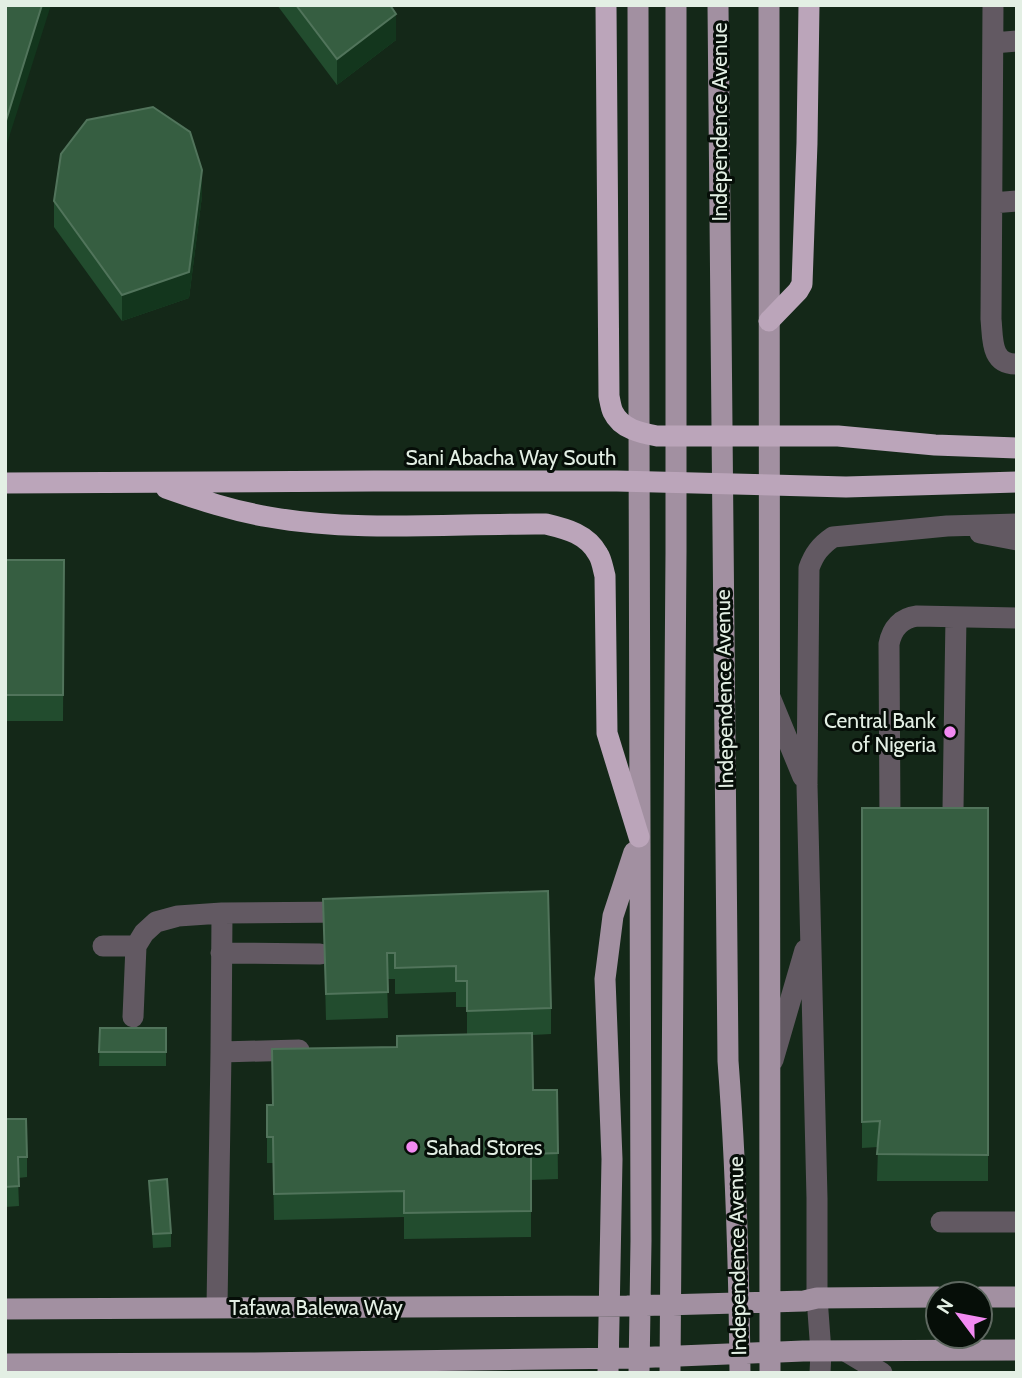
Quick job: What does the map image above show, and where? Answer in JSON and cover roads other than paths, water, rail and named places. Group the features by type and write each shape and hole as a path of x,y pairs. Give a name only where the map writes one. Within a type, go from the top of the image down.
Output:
{"highway":[{"path":"606,5 609,396 613,412 622,423 639,432 657,436 838,436 935,445 1017,448"},
{"path":"769,321 802,284 808,5"},
{"name":"Sani Abacha Way South","path":"5,483 617,481 846,487 1017,482"},
{"path":"148,482 233,510 285,520 377,526 546,524 583,536 599,555 605,576 607,733 639,837"}],"main road":[{"path":"635,1365 641,1241 638,5"},
{"name":"Independence Avenue","path":"670,1373 676,566 676,5"},
{"name":"Independence Avenue","path":"718,5 728,1060 735,1148 740,1373"},
{"name":"Independence Avenue","path":"769,5 771,1373"},
{"path":"608,1365 617,1306 605,979 613,915 639,837"},
{"path":"810,1299 924,1297"},
{"path":"994,1297 1017,1297"},
{"name":"Tafawa Balewa Way","path":"5,1309 617,1306 810,1299"},
{"path":"5,1364 635,1365 815,1359 847,1352 1017,1350"}],"lane":[{"path":"993,5 991,319 993,349 1003,362 1017,365"},
{"path":"993,43 1017,41"},
{"path":"992,203 1017,201"},
{"path":"815,1359 810,1299 817,1198 807,785 809,568 822,545 832,537 947,526 1017,524"},
{"path":"947,526 1017,540"},
{"path":"890,822 891,635 901,622 910,617 1017,618"},
{"path":"953,809 956,617"},
{"path":"769,696 807,785"},
{"path":"132,1017 136,946 144,933 156,922 178,916 222,913 368,912"},
{"path":"217,1307 222,913"},
{"path":"770,1069 811,931"},
{"path":"103,946 136,946"},
{"path":"221,953 320,954"},
{"path":"220,1052 323,1050"},
{"path":"942,1222 1017,1222"},
{"path":"847,1352 882,1373"}],"place":[{"name":"Central Bank of Nigeria","path":"950,732"},
{"name":"Sahad Stores","path":"412,1147"}]}
